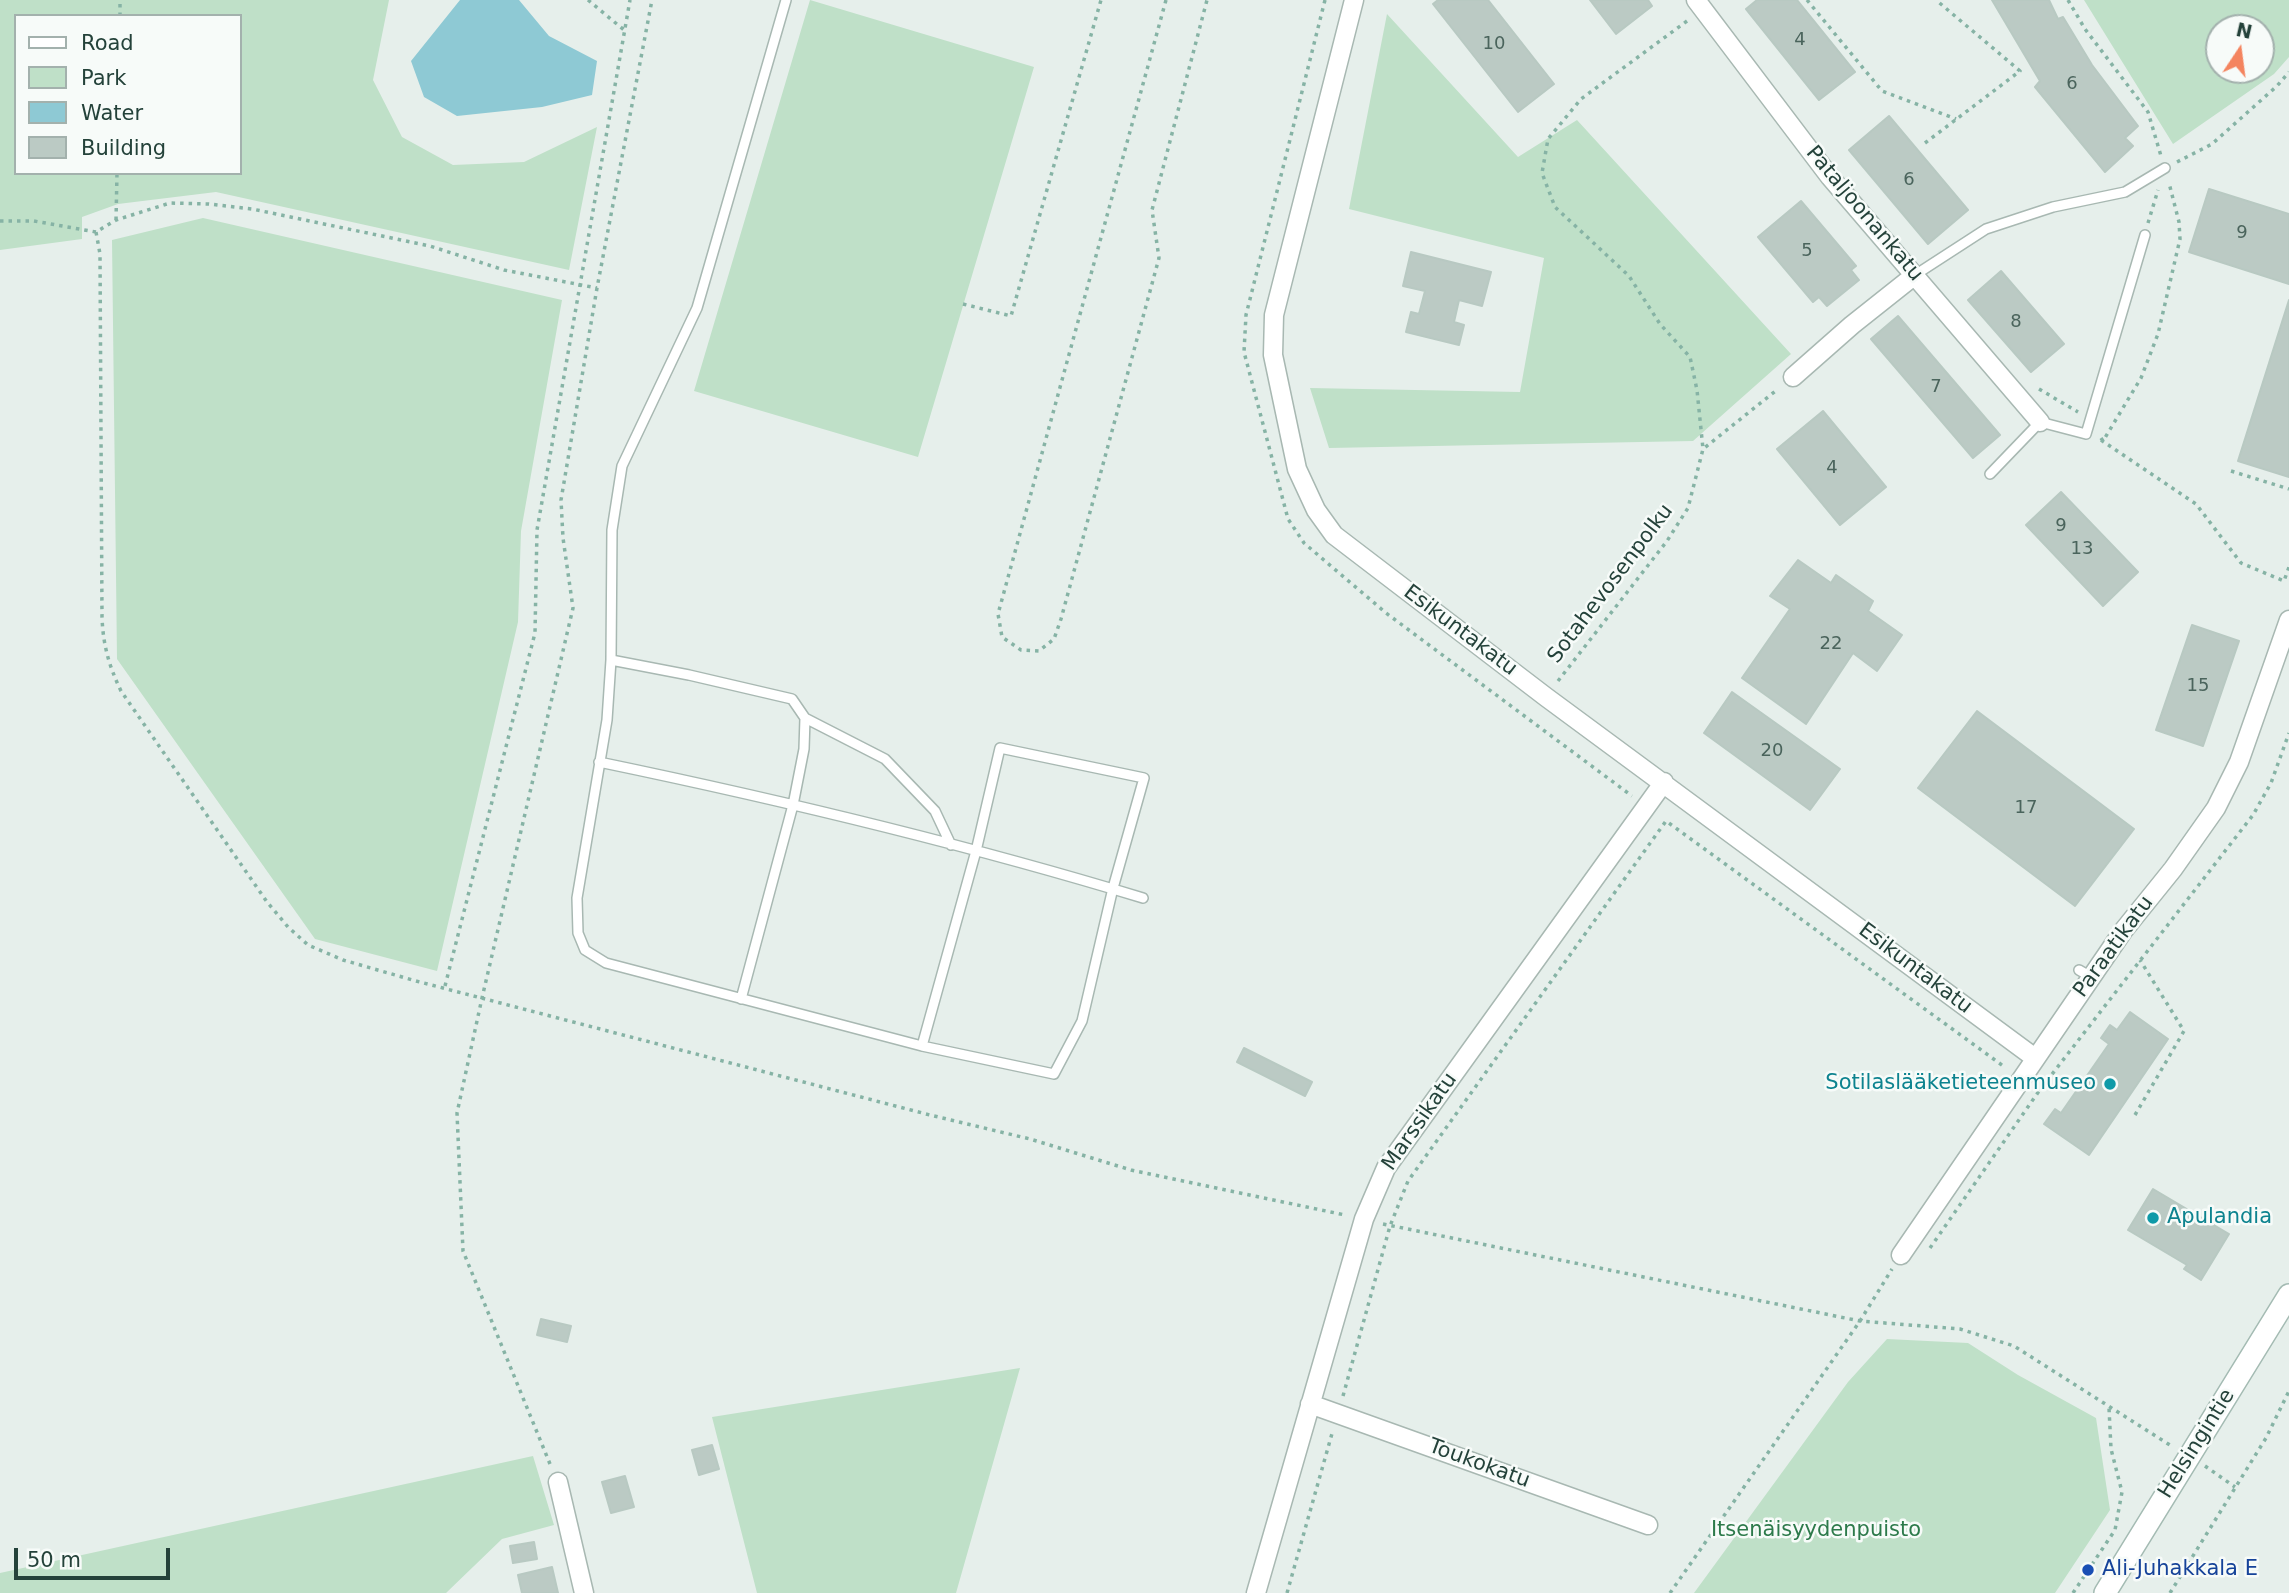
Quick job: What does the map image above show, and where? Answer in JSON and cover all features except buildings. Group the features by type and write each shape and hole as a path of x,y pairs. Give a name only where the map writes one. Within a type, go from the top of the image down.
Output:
{"main road":[{"name":"Helsingintie","path":"2105,1593 2289,1295"}],"street":[{"name":"Esikuntakatu","path":"1354,0 1274,315 1273,355 1297,469 1316,510 1334,535 1546,697 2035,1058"},
{"name":"Pataljoonankatu","path":"1700,4 1830,177 2040,422"},
{"path":"1793,377 1914,275"},
{"name":"Paraatikatu","path":"1901,1255 2035,1058 2085,974 2216,808 2239,762 2289,620"},
{"name":"Marssikatu","path":"1256,1593 1364,1219 1386,1168 1664,782"},
{"name":"Toukokatu","path":"1310,1404 1648,1525"},
{"path":"558,1482 584,1593"}],"lane":[{"path":"786,0 697,308 622,466 612,530 611,660 607,720 576,898 578,933 585,950 606,962 922,1046 1055,1074 1083,1021 1113,888 1144,778 1000,748 976,851 922,1046"},
{"path":"1914,275 1986,229 2053,207 2125,192 2165,168"},
{"path":"1990,474 2040,422 2086,434 2145,235"},
{"path":"611,660 792,699 805,718 885,759 934,810 951,845"},
{"path":"741,999 793,805 804,749 805,718"},
{"path":"600,762 793,805 976,851 1143,898"}],"path":[{"path":"588,0 625,30"},
{"path":"444,986 535,633 537,530 630,0"},
{"path":"558,1482 463,1251 457,1113 573,608 563,538 561,500 597,288 652,0"},
{"path":"963,304 1012,316 1101,0"},
{"path":"1166,0 998,614 1002,637 1021,650 1039,651 1054,639 1061,619 1159,258 1152,210 1207,0"},
{"path":"1325,0 1245,315 1244,352 1288,519 1304,543 1386,613 1666,821 2039,1091"},
{"path":"1807,0 1882,92 1956,119"},
{"path":"1925,143 2020,71 1936,0"},
{"path":"2068,0 2085,29 2148,112 2179,222 2178,246 2158,334 2141,378 2103,441"},
{"path":"1700,4 1581,99 1548,139 1542,173 1555,207 1629,276 1660,324 1690,357 1697,390 1703,449"},
{"path":"2145,235 2165,168 2212,144 2289,72"},
{"path":"116,220 117,175"},
{"path":"0,221 34,220 96,232 116,220 170,203 209,204 252,209 430,246 504,270 597,288"},
{"path":"1703,449 1793,377"},
{"path":"2039,389 2084,415 2103,441"},
{"path":"2086,434 2103,441 2196,504 2241,563 2284,581 2289,567"},
{"name":"Sotahevosenpolku","path":"1546,697 1688,508 1703,449"},
{"path":"2231,471 2289,489"},
{"path":"1670,1593 1860,1321 1901,1255 1932,1248 2039,1091 2253,815 2271,783 2289,733"},
{"path":"1287,1593 1390,1226 1408,1181 1666,821"},
{"path":"2135,1115 2184,1031 2140,960"},
{"path":"2170,1593 2266,1438 2289,1391"},
{"path":"2073,1593 2115,1530 2122,1492 2111,1449 2109,1408"},
{"path":"2200,1462 2235,1487"}],"green space":[{"path":"0,0 389,0 373,80 402,137 453,165 524,162 597,127 569,270 216,192 118,204 82,217 82,239 0,250"},
{"path":"810,0 1034,67 918,457 694,391"},
{"path":"2084,0 2289,0 2289,57 2275,73 2275,14 2205,14 2205,84 2260,84 2173,144"},
{"path":"1387,14 1518,157 1577,120 1791,354 1693,441 1329,448 1310,388 1520,392 1544,258 1349,209"},
{"path":"203,218 562,300 521,531 518,622 437,971 315,939 117,659 112,240"},
{"name":"Itsenäisyydenpuisto","path":"1887,1339 1968,1343 2018,1375 2096,1418 2110,1510 2055,1593 1694,1593 1848,1382"},
{"path":"1020,1368 956,1593 757,1593 712,1417"},
{"path":"533,1456 554,1525 502,1539 446,1593 0,1593 0,1573"}],"water":[{"path":"460,0 519,0 549,36 597,61 592,95 542,107 457,116 424,97 411,61"}],"place":[{"name":"Sotilaslääketieteenmuseo","path":"2110,1084"},
{"name":"Apulandia","path":"2153,1218"},
{"name":"Ali-Juhakkala E","path":"2088,1570"}]}
